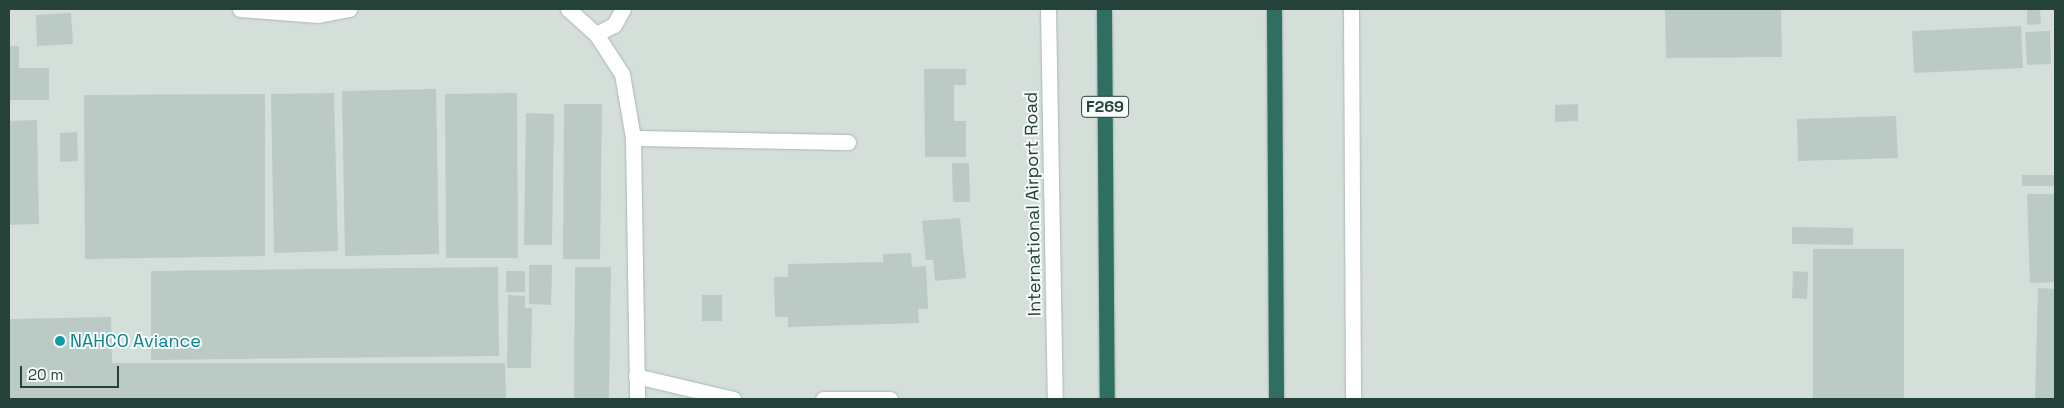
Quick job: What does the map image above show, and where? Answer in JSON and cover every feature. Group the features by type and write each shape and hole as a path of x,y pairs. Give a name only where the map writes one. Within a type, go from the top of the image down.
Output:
{"highway":[{"name":"F269","path":"1104,9 1107,399"},
{"path":"1274,9 1276,399"}],"main road":[{"path":"240,9 318,16 349,9"},
{"path":"568,9 596,34 622,74 633,138 637,399"},
{"path":"596,34 614,25 624,9"},
{"name":"International Airport Road","path":"1048,9 1055,399"},
{"path":"1351,9 1353,399"},
{"path":"633,138 848,142"},
{"path":"636,376 733,399"},
{"path":"822,399 890,399"}],"shaded area":[{"path":"9,9 2055,9 2055,399 9,399"}],"building":[{"path":"1665,9 1781,9 1782,57 1666,58"},
{"path":"2027,9 2040,9 2041,24 2027,25"},
{"path":"71,13 73,44 37,46 36,15"},
{"path":"2021,26 2023,68 1914,73 1912,31"},
{"path":"2050,31 2051,64 2027,65 2025,32"},
{"path":"9,46 19,46 19,68 49,68 49,100 9,100"},
{"path":"924,69 966,69 966,85 954,85 954,121 966,121 966,157 925,157"},
{"path":"436,89 439,254 345,256 342,91"},
{"path":"334,93 338,251 274,253 271,94"},
{"path":"517,93 518,258 446,258 445,94"},
{"path":"265,94 265,256 85,259 84,95"},
{"path":"564,104 602,104 600,259 563,259"},
{"path":"1578,104 1578,121 1555,122 1555,105"},
{"path":"526,113 554,114 552,245 524,245"},
{"path":"1896,116 1898,158 1798,161 1797,119"},
{"path":"37,120 39,224 9,225 9,121"},
{"path":"77,132 78,161 60,162 60,133"},
{"path":"952,163 969,163 970,202 953,202"},
{"path":"2022,175 2055,175 2055,186 2022,186"},
{"path":"2027,194 2055,194 2055,282 2030,283"},
{"path":"960,218 966,278 935,281 933,260 926,260 922,221"},
{"path":"1792,227 1853,228 1853,245 1792,244"},
{"path":"1813,249 1904,249 1904,399 1813,399"},
{"path":"911,253 912,267 926,266 928,309 918,309 919,323 788,327 788,317 775,317 774,277 788,277 788,264 883,262 883,254"},
{"path":"529,265 552,265 551,305 529,304"},
{"path":"498,267 499,356 151,360 151,271"},
{"path":"575,267 611,267 609,399 574,399"},
{"path":"506,271 525,271 525,292 506,292"},
{"path":"1793,271 1808,272 1807,299 1792,298"},
{"path":"2038,288 2055,289 2055,399 2035,399"},
{"path":"508,295 525,296 525,308 532,308 531,368 507,368"},
{"path":"702,295 722,295 722,321 702,321"},
{"name":"NAHCO Aviance","path":"111,317 112,363 505,363 506,399 9,399 9,319"}],"place":[{"name":"NAHCO Aviance","path":"60,341"}]}
